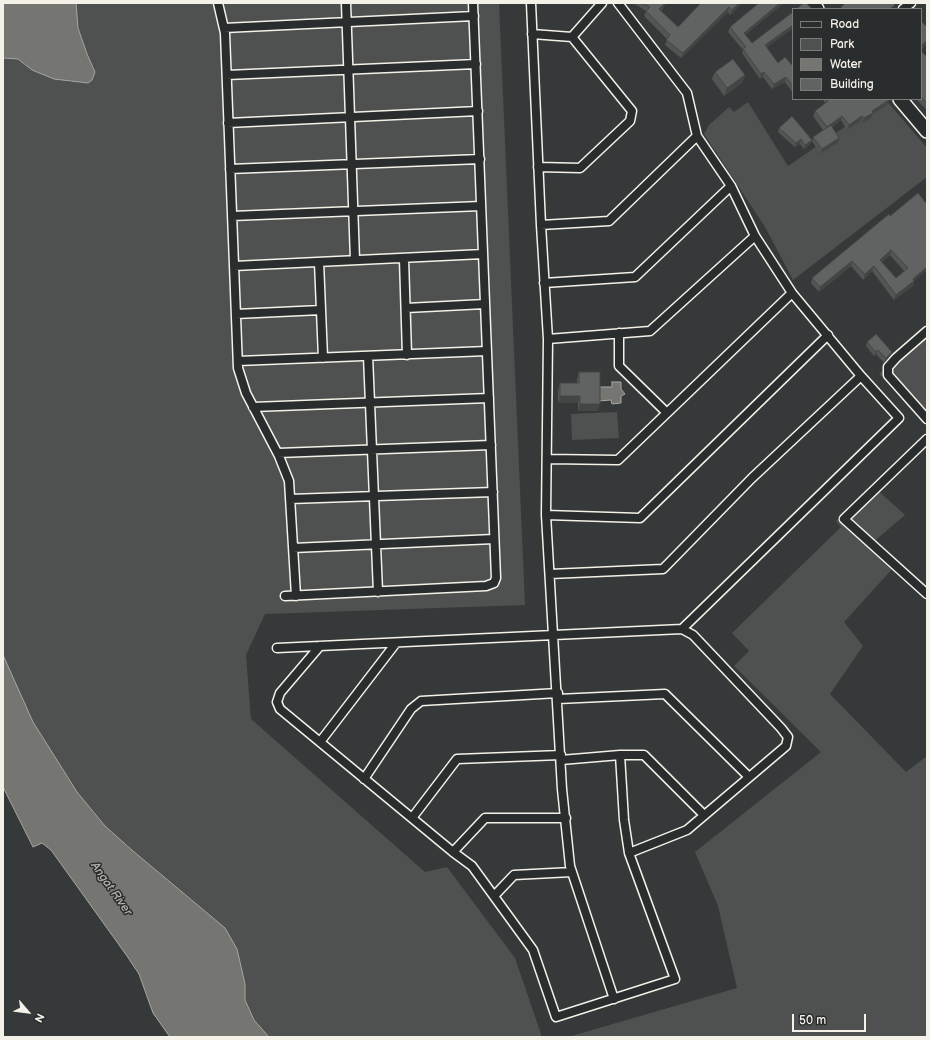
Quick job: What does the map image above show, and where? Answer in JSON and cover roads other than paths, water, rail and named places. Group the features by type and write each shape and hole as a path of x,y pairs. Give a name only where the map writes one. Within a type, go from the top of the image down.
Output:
{"main road":[{"path":"901,100 927,131"}],"street":[{"path":"218,3 224,28 227,75 238,361 243,384 253,407 278,453 289,481 296,596"},
{"path":"346,3 355,260"},
{"path":"285,596 490,585 494,583 496,578 473,3"},
{"path":"531,3 538,167 548,339 548,459 546,515 566,818 572,872 614,999"},
{"path":"572,37 601,3"},
{"path":"618,3 687,93 697,136 731,186 755,236 792,293 861,376 899,418 682,629"},
{"path":"224,28 474,16"},
{"path":"532,34 572,37 632,111 630,122 580,168 538,167"},
{"path":"227,75 476,64"},
{"path":"228,123 478,111"},
{"path":"541,225 609,221 697,136"},
{"path":"230,169 480,159"},
{"path":"544,283 635,277 731,186"},
{"path":"232,216 481,206"},
{"path":"548,339 650,332 755,236"},
{"path":"234,266 483,254"},
{"path":"404,258 407,354"},
{"path":"319,262 323,358"},
{"path":"548,459 618,460 666,412 792,293"},
{"path":"406,308 485,304"},
{"path":"236,314 321,310"},
{"path":"927,331 888,367 888,375 927,419"},
{"path":"619,333 619,366 666,412"},
{"path":"546,515 640,518 828,335"},
{"path":"238,361 487,351"},
{"path":"368,356 378,592"},
{"path":"550,574 663,569 752,478 861,376"},
{"path":"253,407 489,398"},
{"path":"927,439 844,519 927,594"},
{"path":"278,453 491,445"},
{"path":"290,499 493,492"},
{"path":"293,548 494,539"},
{"path":"276,648 682,629 693,635 781,728 788,737 786,746 687,830 629,853"},
{"path":"320,742 396,643"},
{"path":"320,646 280,693 277,702 280,709 472,866 495,895 533,950 556,1017 675,979 629,853 624,820 620,755"},
{"path":"364,779 411,709 421,701 665,694 750,777"},
{"path":"412,818 457,759 620,755 644,755 704,815"},
{"path":"453,852 485,818 566,818"},
{"path":"495,895 514,875 572,872"}],"water":[{"path":"3,3 76,3 78,28 95,72 92,80 88,83 54,79 32,70 18,59 3,58"},
{"path":"612,382 621,382 621,389 625,394 621,396 621,403 612,404 611,400 598,401 598,387 612,387"},
{"name":"Angat River","path":"3,655 33,722 77,792 105,826 225,928 237,949 245,984 245,1000 254,1020 269,1037 170,1037 153,1013 139,974 51,850 42,843 33,847 3,787"}]}
